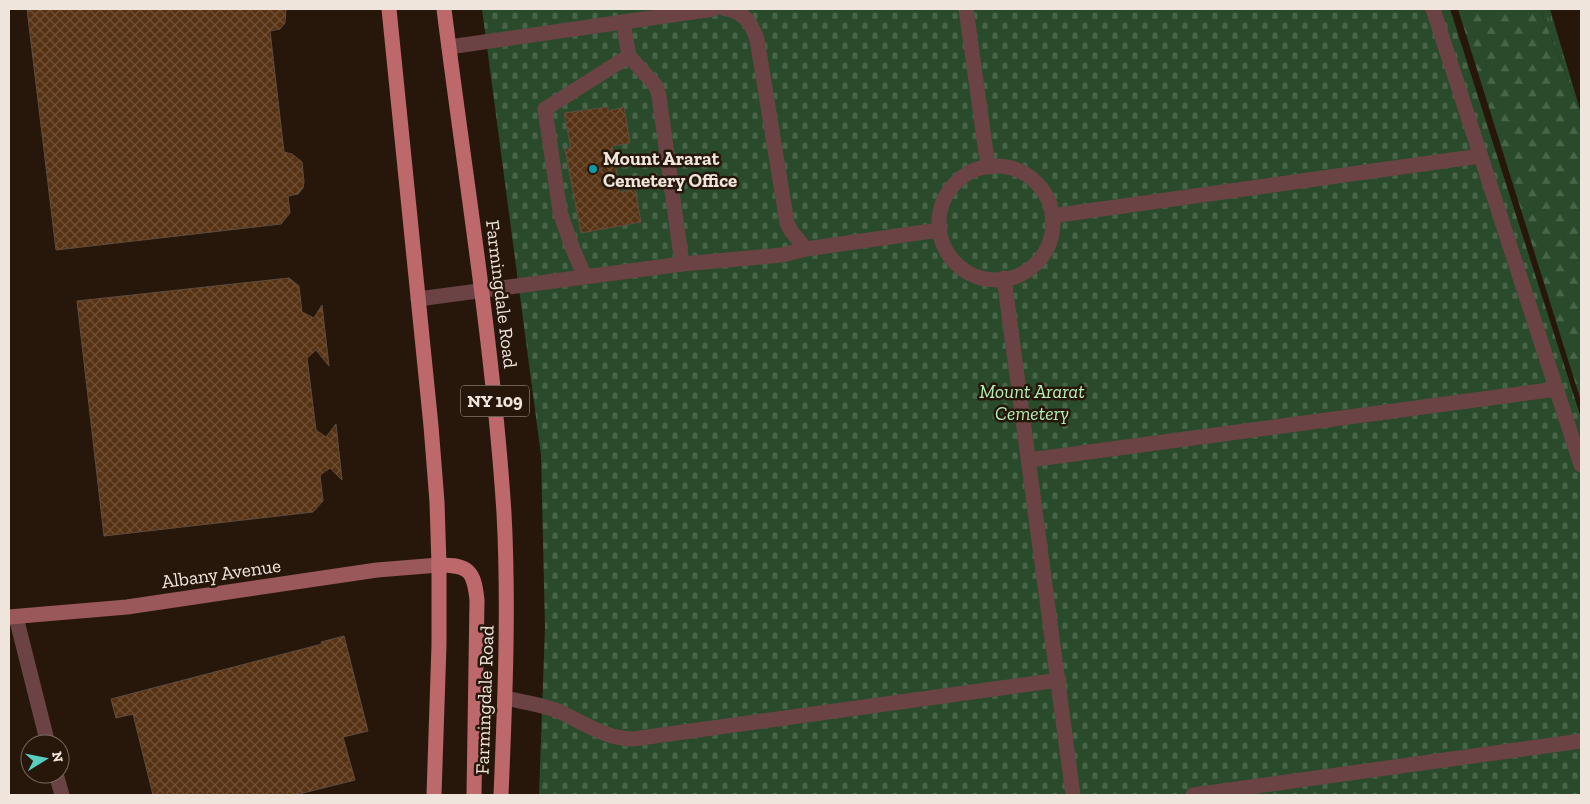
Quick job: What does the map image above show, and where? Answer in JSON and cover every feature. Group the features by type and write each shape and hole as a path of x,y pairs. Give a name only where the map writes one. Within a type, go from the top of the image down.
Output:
{"main road":[{"path":"389,9 431,426 439,565 438,699 434,795"},
{"name":"Farmingdale Road","path":"444,9 482,291 497,426 504,515 506,608 501,795"},
{"path":"439,565 462,566 472,575 475,583 474,795"}],"street":[{"path":"449,47 714,9"},
{"path":"725,9 740,14 748,20 754,29 787,223 806,249"},
{"path":"966,9 988,167"},
{"path":"1433,9 1581,466"},
{"path":"623,22 629,56 656,86 659,96 682,264"},
{"path":"585,277 572,248 560,212 546,109 629,56"},
{"path":"1052,216 1480,156"},
{"path":"988,167 1010,168 1026,174 1034,180 1047,196 1052,216 1051,239 1043,256 1024,273 1004,278 987,278 967,271 944,249 940,240 939,212 942,201 947,193 960,178 988,167"},
{"path":"418,299 682,264 773,256 806,249 939,230"},
{"path":"1004,278 1073,795"},
{"path":"1029,460 1557,389"},
{"name":"Albany Avenue","path":"12,617 127,608 378,570 439,565"},
{"path":"12,617 45,734"},
{"path":"505,698 550,708 604,734 633,739 1058,680"},
{"path":"1193,795 1581,741"}],"green space":[{"name":"Mount Ararat Cemetery","path":"482,9 1450,9 1581,418 1581,795 539,795 545,627 541,455"},
{"path":"1458,9 1540,9 1581,113 1581,401"},
{"path":"1540,9 1550,9 1581,113"}],"building":[{"path":"27,9 286,9 285,23 280,29 270,31 284,152 292,154 302,162 303,188 298,194 288,196 290,213 281,224 56,250"},
{"name":"Mount Ararat Cemetery Office","path":"608,107 608,111 624,107 630,143 612,146 620,192 635,189 641,222 581,233 565,149 571,148 564,113"},
{"path":"289,278 299,286 302,312 314,318 322,305 329,366 316,350 307,358 316,430 326,437 336,424 342,480 330,468 320,475 323,501 313,512 104,536 77,301"},
{"path":"344,636 368,731 343,737 355,780 295,795 153,795 133,714 116,718 111,699 322,644 321,642"}],"place":[{"name":"Mount Ararat Cemetery Office","path":"593,169"}]}
